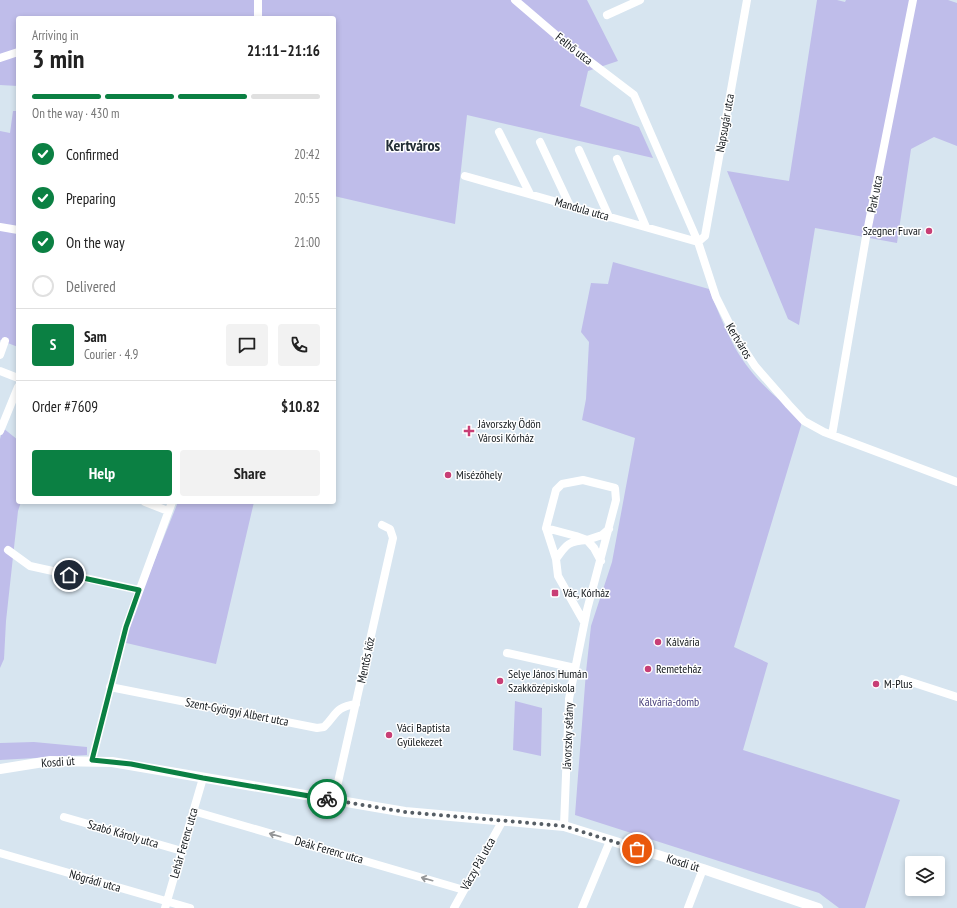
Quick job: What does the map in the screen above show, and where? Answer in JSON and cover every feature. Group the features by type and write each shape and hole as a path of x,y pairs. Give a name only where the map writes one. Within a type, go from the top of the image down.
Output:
{"street":[{"path":"258,0 258,16"},
{"name":"Felhő utca","path":"515,0 563,41 634,95"},
{"path":"606,15 640,0"},
{"name":"Napsugár utca","path":"698,242 705,236 746,0"},
{"name":"Park utca","path":"832,435 866,237 914,0"},
{"path":"0,58 16,53"},
{"name":"Kertváros","path":"634,95 698,242 721,309 736,337 755,366 804,421 832,435 957,482"},
{"path":"499,132 530,194"},
{"path":"540,142 570,206"},
{"path":"579,150 610,217"},
{"path":"617,159 646,227"},
{"name":"Mandula utca","path":"465,176 698,242"},
{"path":"0,227 16,230"},
{"path":"0,355 5,341"},
{"path":"0,371 16,377"},
{"path":"0,431 16,391"},
{"path":"556,559 567,544 602,535 609,528 616,500 615,488 583,480 562,484 556,490 546,528 556,559 558,576 571,602 584,622"},
{"path":"150,504 168,511"},
{"path":"92,760 126,627 171,504"},
{"name":"Mentős köz","path":"334,800 393,538 390,529 382,525"},
{"path":"546,528 587,540 594,548 601,561"},
{"name":"Jávorszky sétány","path":"564,826 568,713 584,622 609,528"},
{"path":"8,550 30,566 139,590"},
{"path":"507,653 575,668"},
{"path":"902,679 957,697"},
{"name":"Szent-Györgyi Albert utca","path":"110,687 317,728 324,727 337,710 344,706 356,704"},
{"name":"Kosdi út","path":"0,769 50,761 92,760 131,764 203,778 405,812 564,826 703,869 818,908"},
{"name":"Lehár Ferenc utca","path":"166,905 203,778"},
{"name":"Deák Ferenc utca","path":"193,811 464,890"},
{"name":"Szabó Károly utca","path":"64,817 182,851"},
{"name":"Váczy Pál utca","path":"454,908 503,820"},
{"path":"582,908 610,840"},
{"name":"Nógrádi utca","path":"0,853 166,905 190,908"},
{"path":"688,908 703,869"}],"green space":[{"path":"0,0 587,0 618,61 588,71 580,106 639,127 653,158 467,115 455,224 336,196 336,16 16,16 16,86 0,85"},
{"path":"817,0 837,0 845,2 846,0 948,0 957,3 957,146 934,137 911,149 897,243 815,228 799,325 788,319 727,171 789,181"},
{"path":"13,111 16,111 16,346 0,340 0,131 10,133"},
{"name":"Kálvária-domb","path":"613,262 709,289 737,352 762,384 803,419 734,647 768,663 743,750 900,800 865,908 839,908 819,893 575,815 591,626 612,562 635,438 582,420 586,399 589,342 581,332 591,283 608,284"},
{"path":"3,428 16,438 16,504 20,504 18,511 6,621 4,659 0,668 0,439"},
{"path":"177,504 254,504 216,664 122,642"},
{"path":"515,701 542,708 541,756 513,750"},
{"path":"34,742 87,747 87,755 0,760 0,743"}],"way so far":[{"path":"327,799 405,812 564,826 637,849"}],"place":[{"name":"Szegner Fuvar","path":"929,231"},
{"name":"Jávorszky Ödön Városi Kórház","path":"469,431"},
{"name":"Misézőhely","path":"448,475"},
{"name":"Vác, Kórház","path":"555,593"},
{"name":"Kálvária","path":"658,642"},
{"name":"Remeteház","path":"648,669"},
{"name":"Selye János Humán Szakközépiskola","path":"500,681"},
{"name":"M-Plus","path":"876,684"},
{"name":"Váci Baptista Gyülekezet","path":"389,735"}],"district":[{"name":"Kertváros","path":"413,145"}],"route":[{"path":"69,575 139,590 126,627 92,760 131,764 327,799"}]}
